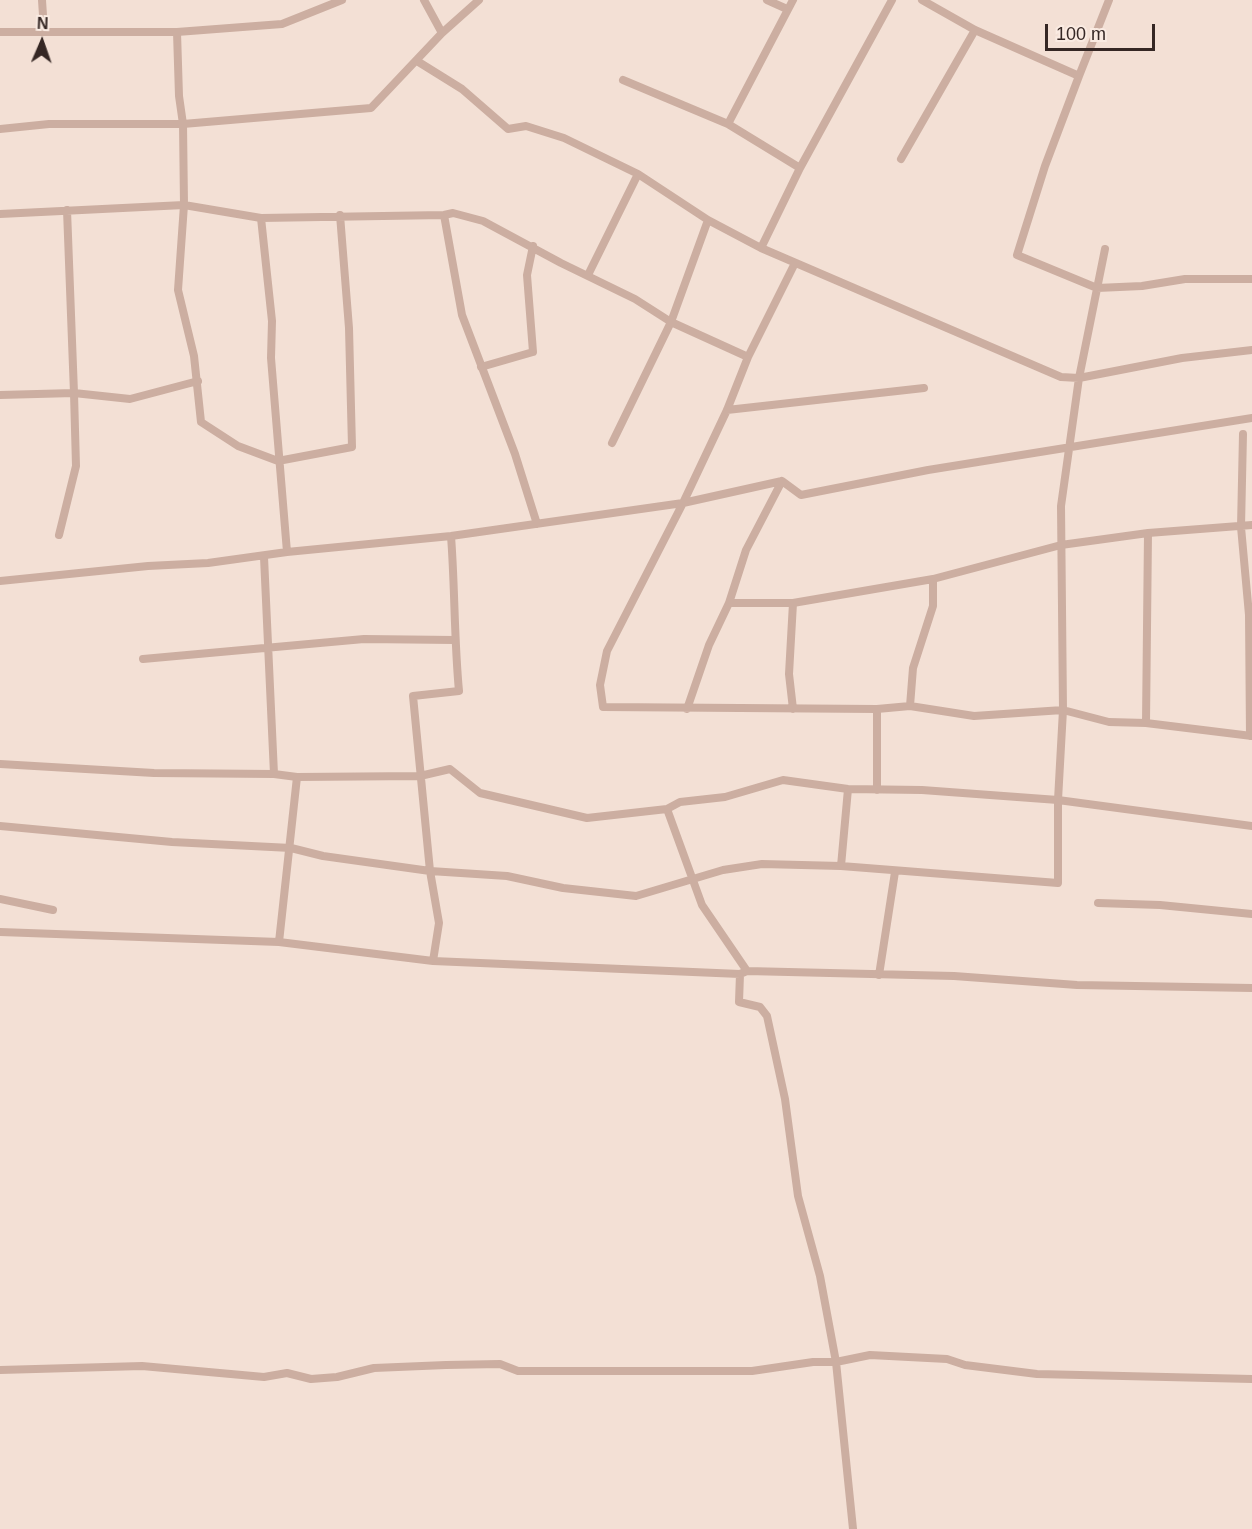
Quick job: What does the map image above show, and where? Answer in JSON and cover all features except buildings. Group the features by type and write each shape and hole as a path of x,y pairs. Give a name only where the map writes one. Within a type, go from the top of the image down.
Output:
{"street":[{"path":"42,0 44,31"},
{"path":"0,33 177,32 282,24 342,0"},
{"path":"424,0 442,33"},
{"path":"0,129 49,124 183,124 371,108 442,33 479,0"},
{"path":"767,0 787,9"},
{"path":"728,124 793,0"},
{"path":"761,248 800,168 892,0"},
{"path":"922,0 975,30 1079,76"},
{"path":"1108,0 1045,166 1017,255 1097,288 1142,286 1185,279 1252,279"},
{"path":"901,159 975,30"},
{"path":"177,32 179,96 183,124 184,205 178,290 198,381 201,422 238,446 278,461 352,447 349,328 340,215"},
{"path":"417,61 462,89 508,129 526,126 564,138 638,174 708,220 761,248 1061,377 1079,378 1182,358 1252,350"},
{"path":"623,80 728,124 800,168"},
{"path":"588,275 638,174"},
{"path":"0,214 184,205 261,218 453,213 483,221 561,263 635,298 671,322 748,357"},
{"path":"59,536 76,466 67,210"},
{"path":"444,215 462,315 515,454 537,524"},
{"path":"261,218 272,321 271,357 287,552"},
{"path":"612,443 671,322 708,220"},
{"path":"482,367 533,352 527,275 533,246"},
{"path":"0,826 172,842 291,848 323,856 430,871 507,876 563,888 636,896 694,881 723,870 762,864 841,866 1058,883 1058,800 1063,710 1061,506 1079,378 1105,249"},
{"path":"795,263 748,357 727,410 683,503 607,651 600,685 603,707 878,710 910,706 974,716 1063,710 1109,722 1146,723 1251,736 1250,615 1241,527 1242,435"},
{"path":"0,395 74,393 130,399 198,381"},
{"path":"727,410 924,388"},
{"path":"0,581 264,557 287,552 451,536 683,503 782,481 801,495 928,470 1252,418"},
{"path":"687,709 709,645 729,603 746,550 782,481"},
{"path":"729,603 793,603 933,579 1061,545 1148,533 1252,525"},
{"path":"1146,723 1148,533"},
{"path":"433,961 439,923 430,871 412,696 459,691 454,640 456,614 451,536"},
{"path":"264,557 266,649 274,774"},
{"path":"910,706 914,668 933,606 933,579"},
{"path":"793,603 789,674 793,709"},
{"path":"143,659 364,639 454,640"},
{"path":"877,790 878,710"},
{"path":"0,764 154,773 274,774 297,777 420,776 450,769 480,793 587,818 649,809 667,809 680,802 724,797 783,780 848,789 1058,800 1252,826"},
{"path":"279,942 297,777"},
{"path":"841,866 848,789"},
{"path":"667,809 702,905 743,972 739,1002 760,1008 771,1028 785,1099 798,1196 820,1276 836,1362 853,1529"},
{"path":"879,975 895,872"},
{"path":"0,899 53,910"},
{"path":"1098,903 1160,905 1252,914"},
{"path":"0,932 279,942 433,961 743,972 954,976 1077,985 1252,988"},
{"path":"0,1370 142,1366 264,1377 287,1373 311,1379 337,1377 374,1368 500,1364 518,1371 752,1371 813,1362 836,1362 870,1355 947,1359 965,1365 1037,1374 1252,1379"}]}
